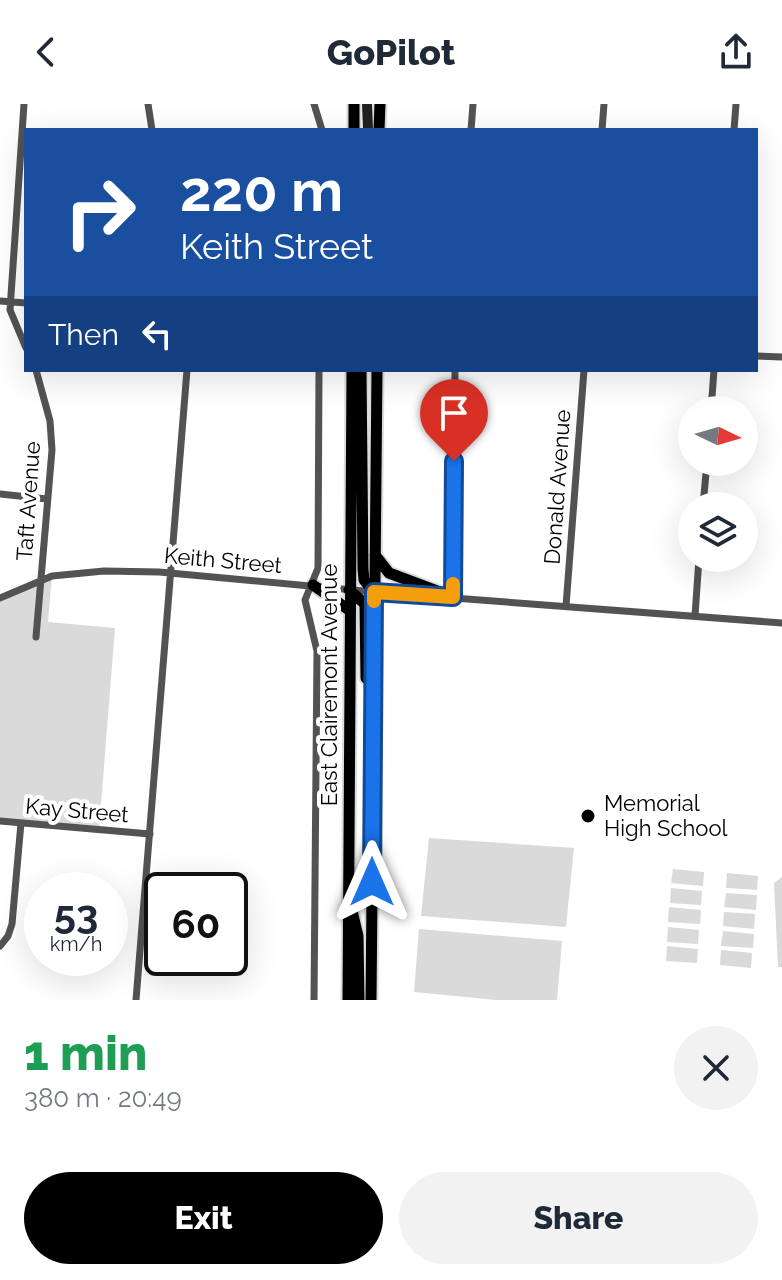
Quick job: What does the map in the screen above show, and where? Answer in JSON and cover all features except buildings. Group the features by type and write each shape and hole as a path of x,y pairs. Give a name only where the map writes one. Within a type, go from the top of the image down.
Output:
{"main road":[{"path":"379,128 380,104"},
{"path":"354,106 354,128"},
{"name":"East Clairemont Avenue","path":"348,1000 352,372"},
{"path":"361,372 363,569 364,580 374,592"},
{"name":"East Clairemont Avenue","path":"371,1000 377,372"},
{"path":"374,554 389,573 453,597"},
{"path":"313,585 349,610"},
{"path":"349,590 365,604 367,704 373,736"},
{"path":"348,895 358,936 359,1000"}],"street":[{"path":"24,104 10,302 12,317 24,344"},
{"path":"148,104 152,128"},
{"path":"314,104 321,128"},
{"path":"367,104 368,128"},
{"path":"471,128 473,104"},
{"path":"602,128 604,104"},
{"path":"734,128 736,104"},
{"path":"0,301 24,303"},
{"path":"758,356 782,357"},
{"name":"Taft Avenue","path":"36,637 52,450 50,421 37,372"},
{"path":"136,1000 187,372"},
{"path":"314,1000 317,651 305,600 318,568 319,372"},
{"path":"453,597 455,372"},
{"name":"Donald Avenue","path":"566,606 584,372"},
{"path":"712,396 714,372"},
{"path":"0,494 47,499"},
{"name":"Keith Street","path":"0,598 41,579 104,571 171,573 349,590 782,623"},
{"path":"695,616 698,572"},
{"name":"Kay Street","path":"0,821 150,834"},
{"path":"1,945 12,924 21,823"}],"shaded area":[{"path":"52,576 48,622 115,628 99,830 0,821 0,598"},
{"path":"429,838 574,848 566,927 421,916"},
{"path":"673,869 704,872 703,886 671,883"},
{"path":"727,873 758,876 757,890 726,888"},
{"path":"782,877 782,967 778,967 774,883"},
{"path":"671,888 702,891 701,905 670,903"},
{"path":"726,893 757,895 756,910 724,907"},
{"path":"669,907 701,910 700,924 668,922"},
{"path":"724,912 755,914 754,929 723,926"},
{"path":"668,927 699,930 698,944 667,942"},
{"path":"419,929 562,941 557,1000 496,1000 414,992"},
{"path":"723,931 754,934 753,948 721,946"},
{"path":"667,946 698,949 697,963 666,961"},
{"path":"721,950 752,953 751,968 720,965"}],"slow traffic":[{"path":"374,601 374,592 453,597 453,584"}],"place":[{"name":"Memorial High School","path":"588,816"}],"route":[{"path":"372,882 374,592 453,597 454,461"}]}
